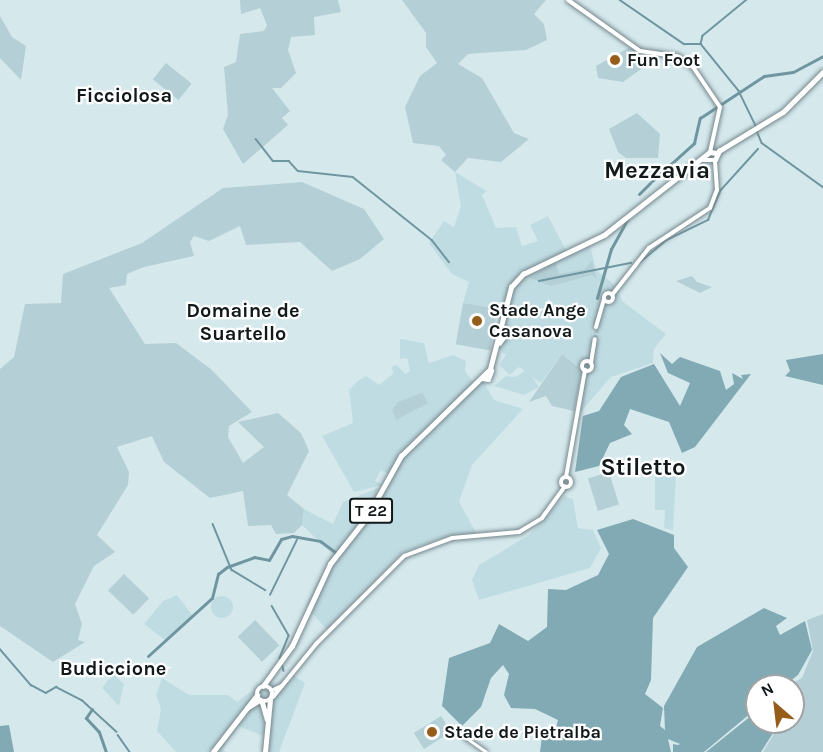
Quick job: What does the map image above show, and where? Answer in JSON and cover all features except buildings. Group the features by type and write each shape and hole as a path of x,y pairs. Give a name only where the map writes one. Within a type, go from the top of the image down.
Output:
{"main road":[{"path":"568,0 640,51 684,59 714,98 720,110 711,155 715,166 717,190 710,208 654,244 606,300 597,327"},
{"path":"711,155 760,127 823,72"},
{"name":"T 22","path":"263,686 281,661 330,564 368,517 401,456 488,373 501,335 507,296 524,277 604,235 711,155"},
{"path":"606,300 611,294"},
{"path":"260,699 271,699 286,684 316,644 404,556 452,538 519,532 542,518 564,487 585,370 590,362 594,339"},
{"path":"585,370 582,364 590,362"},
{"path":"564,487 567,476"},
{"name":"T 22","path":"272,689 281,661"},
{"path":"215,752 260,699 263,686 272,689 286,684"},
{"path":"265,752 272,689"},
{"path":"260,699 269,725"}],"street":[{"path":"462,735 486,752"}],"shaded area":[{"path":"240,0 338,0 341,12 314,17 315,35 291,37 288,50 296,73 281,88 272,88 290,111 282,118 288,125 243,164 223,129 228,115 224,67 236,62 240,34 264,31 267,25 260,8 241,14"},
{"path":"402,0 546,0 534,14 544,24 547,40 526,50 468,54 458,64 482,78 514,133 529,139 501,162 468,158 455,172 441,160 446,155 439,146 413,143 405,107 420,76 437,63 426,47 426,33"},
{"path":"0,16 12,37 26,46 21,80 0,58"},
{"path":"630,47 655,59 623,82 598,78 596,66"},
{"path":"166,63 192,84 178,100 153,79"},
{"path":"637,113 660,134 658,158 626,158 618,152 609,129"},
{"path":"455,172 487,191 482,195 496,228 516,227 522,246 538,241 530,225 548,216 568,254 590,245 596,270 616,286 622,301 666,334 654,349 653,363 611,377 579,414 587,373 562,354 541,383 532,377 539,387 524,395 494,386 506,376 515,377 525,371 519,367 510,375 499,365 506,355 499,349 507,314 463,303 469,282 452,274 429,243 444,221 454,227 461,206"},
{"path":"302,182 364,209 384,239 360,259 332,271 300,242 246,245 240,226 209,241 194,236 190,242 194,256 144,267 127,274 126,285 109,288 145,344 176,343 212,370 252,412 229,426 228,437 243,463 264,447 238,422 278,413 301,433 309,451 287,495 304,509 302,525 294,533 276,534 271,525 248,526 243,491 210,498 164,462 152,436 117,447 129,472 128,485 97,535 115,552 94,566 75,604 82,624 78,640 85,642 53,662 0,626 0,369 14,357 25,304 61,303 63,274 142,243 223,188"},
{"path":"555,261 559,274 585,269 592,261 597,279 592,275 551,286 530,278"},
{"path":"692,276 697,282 712,287 700,293 676,281"},
{"name":"Stade Ange Casanova","path":"463,303 497,309 490,350 456,344"},
{"path":"400,339 424,343 429,363 453,355 466,361 465,371 476,386 483,381 494,400 523,409 472,465 459,502 478,536 439,539 404,552 327,630 306,606 332,554 302,525 304,509 333,524 343,502 378,488 367,521 391,475 381,470 375,481 383,485 354,492 322,436 353,423 349,390 359,380 366,376 379,385 394,373 391,367 397,365 405,374 410,371 407,358 400,359"},
{"path":"660,353 672,364 680,357 720,371 726,390 734,384 732,373 743,379 741,375 751,374 695,447 682,453 669,422 630,409 624,425 632,434 610,443 599,466 575,472 583,416 599,411 621,377 654,364 680,406 690,383 668,373"},
{"path":"562,354 582,370 574,411 552,406 546,396 529,402"},
{"path":"823,354 823,385 785,376 790,371 786,360"},
{"path":"422,393 428,403 396,420 392,410 398,402"},
{"path":"609,472 619,505 598,511 588,478"},
{"path":"655,475 676,475 673,530 664,528 665,510 655,510"},
{"path":"565,496 573,499 578,528 593,530 601,548 590,568 479,600 472,580 479,565 529,535"},
{"path":"633,519 674,535 674,548 688,567 653,618 651,680 645,694 663,708 660,726 665,730 664,706 697,647 764,608 787,618 776,626 780,635 805,621 812,650 799,674 745,674 745,718 704,752 673,752 673,744 680,744 668,739 671,752 540,752 542,736 554,735 558,720 535,709 511,708 504,695 509,674 503,665 491,678 481,707 462,726 442,706 449,658 490,643 499,624 528,641 547,627 548,589 566,590 598,575 609,554 597,530"},
{"path":"124,574 149,598 133,615 108,591"},
{"path":"177,595 193,616 165,640 144,624 163,601"},
{"path":"222,596 230,599 233,607 230,615 222,618 214,615 211,607 214,599"},
{"path":"823,614 823,752 763,752 774,734 805,734 804,674 813,651 807,620"},
{"path":"255,620 279,645 262,662 238,637"},
{"path":"113,674 124,684 119,706 102,688"},
{"path":"291,674 305,683 279,752 262,752 264,736 238,726 222,749 226,752 176,752 157,731 161,709 156,695 162,678 189,695 228,695 237,702 263,682 278,687"},
{"name":"Stade de Pietralba","path":"441,716 451,732 424,749 414,733"},
{"path":"745,721 745,734 772,734 761,752 706,752"},
{"path":"9,725 14,752 0,752 0,726"}],"waterway":[{"path":"620,0 684,44 701,44"},
{"path":"747,0 703,36 701,44 739,91 756,126"},
{"path":"652,181 694,143 700,118 764,76 793,72 823,56"},
{"path":"757,131 762,143 823,187"},
{"path":"256,139 273,161 289,161 298,171 353,177 432,240 449,262"},
{"path":"638,264 667,240 708,220 721,190 758,149"},
{"path":"639,194 650,183"},
{"path":"597,298 611,249 629,217"},
{"path":"539,281 631,263"},
{"path":"213,524 232,570 265,590"},
{"path":"148,656 212,598 218,574 227,567 254,557 269,560 281,539 292,536 320,541 335,552"},
{"path":"270,595 297,540"},
{"path":"272,606 289,636 280,658"},
{"path":"0,649 31,685 46,693 56,687 82,700 117,732"},
{"path":"282,663 284,671"},
{"path":"92,709 86,718 99,732 106,752"},
{"path":"118,735 130,752"}],"tunnel":[{"path":"595,339 598,327"}],"place":[{"name":"Fun Foot","path":"615,60"},
{"name":"Stade Ange Casanova","path":"477,321"},
{"name":"Stade de Pietralba","path":"432,732"}],"district":[{"name":"Ficciolosa","path":"124,95"},
{"name":"Mezzavia","path":"657,171"},
{"name":"Domaine de Suartello","path":"243,322"},
{"name":"Stiletto","path":"643,468"},
{"name":"Budiccione","path":"113,668"}]}
